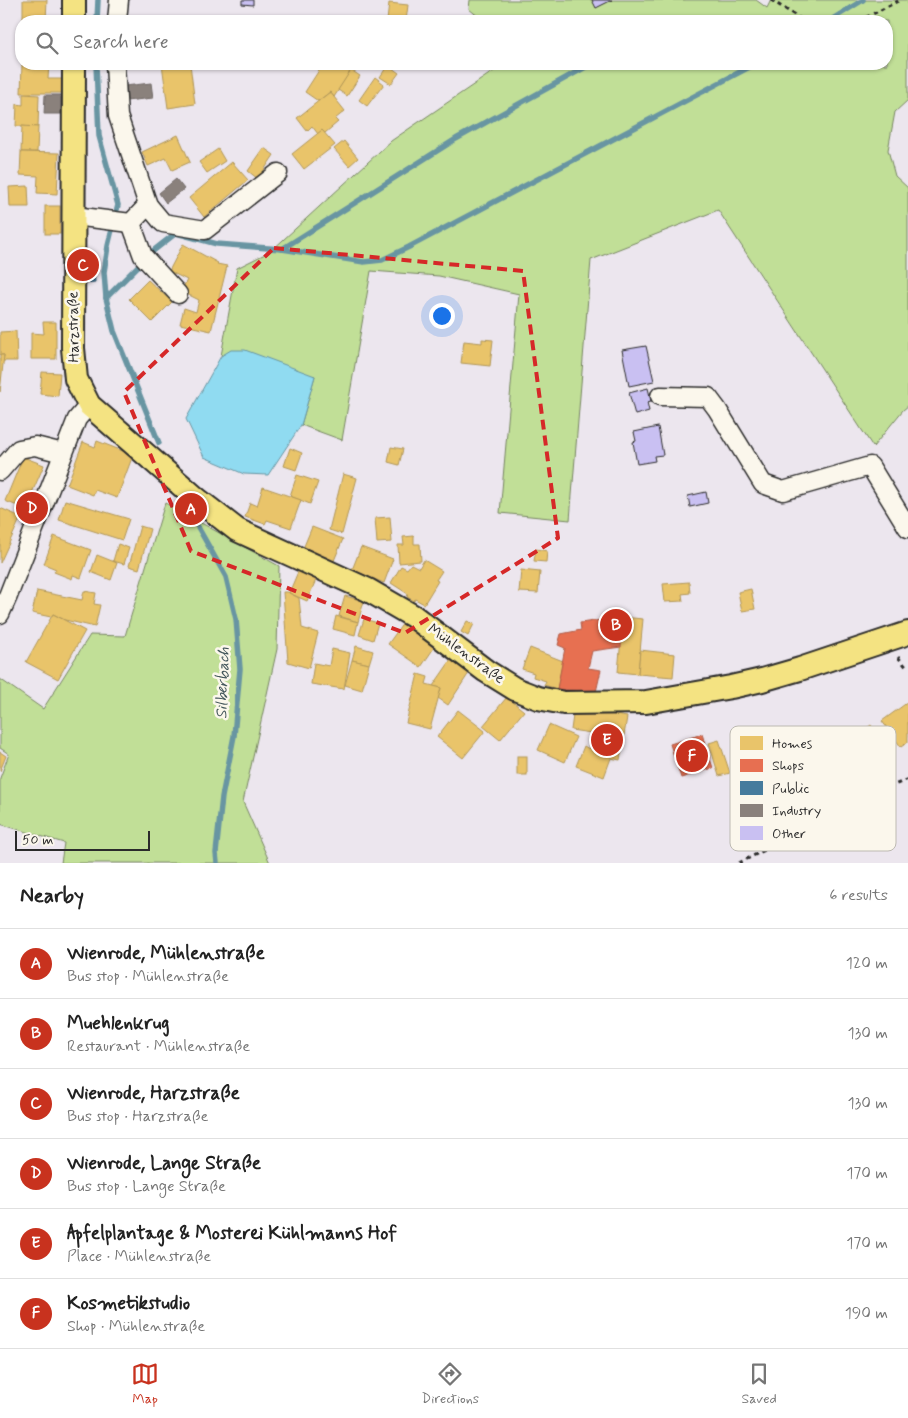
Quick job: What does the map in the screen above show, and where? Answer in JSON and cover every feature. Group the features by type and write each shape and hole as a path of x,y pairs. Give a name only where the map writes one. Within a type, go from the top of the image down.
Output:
{"main road":[{"path":"74,0 74,15"},
{"name":"Harzstraße","path":"74,70 73,348 76,379 89,405"},
{"name":"Mühlenstraße","path":"89,405 197,500 237,530 368,590 413,616 486,671 515,689 538,698 564,703 646,702 762,680 903,635"}],"street":[{"path":"117,15 119,0"},
{"path":"115,70 118,116 148,205 163,223 205,230 278,172"},
{"path":"128,223 148,205"},
{"path":"74,216 128,223"},
{"path":"128,223 147,260 178,294"},
{"path":"660,396 708,398 717,409 763,484 784,491 870,466 908,528"},
{"path":"0,614 77,419 89,405"},
{"path":"0,471 20,449 35,446 63,453"}],"path":[{"path":"771,0 795,15"},
{"path":"871,15 900,0"},
{"path":"896,785 908,779"},
{"path":"739,863 763,851"}],"highlighted area":[{"path":"274,248 523,271 558,538 405,633 191,551 124,392"}],"green space":[{"path":"470,0 756,0 767,8 771,0 908,0 908,100 895,112 888,150 895,176 908,188 908,406 873,447 718,210 591,260 570,520 500,513 519,294 439,276 371,271 342,440 301,425 315,376 221,356 237,268 271,251 391,141 495,70 893,70 893,15 476,15 469,9"},
{"path":"165,503 279,566 277,649 243,802 270,863 61,863 64,843 0,824 0,778 9,754 0,748 0,679 43,709 90,635 125,636"}],"water":[{"path":"231,350 245,350 315,376 301,425 268,475 244,474 204,457 186,419 221,356"}],"building: Homes":[{"path":"23,0 47,0 46,15 23,15"},
{"path":"389,3 408,5 407,15 388,15"},
{"path":"22,70 49,70 48,79 62,79 62,93 21,93"},
{"path":"163,70 191,70 195,104 168,108"},
{"path":"319,70 352,70 334,97 330,92 318,101 305,92"},
{"path":"351,70 360,76 347,96 338,90"},
{"path":"385,70 395,70 399,73 391,84 380,77"},
{"path":"375,77 384,84 367,106 359,100"},
{"path":"330,92 345,111 335,119 338,122 325,133 322,130 318,134 312,126 307,131 297,118"},
{"path":"23,94 39,95 38,127 16,126 17,104 23,105"},
{"path":"22,126 38,127 37,152 21,152"},
{"path":"322,130 335,145 304,169 292,154"},
{"path":"178,135 190,162 172,170 166,158 148,166 142,152"},
{"path":"344,141 358,158 349,166 334,149"},
{"path":"264,148 274,155 258,179 248,171"},
{"path":"218,149 225,161 207,173 199,162"},
{"path":"21,152 59,153 57,194 37,193 38,176 20,175"},
{"path":"232,162 248,180 204,217 189,198"},
{"path":"28,186 29,207 10,207 9,187"},
{"path":"45,206 60,206 60,234 45,234"},
{"path":"183,244 217,264 227,266 211,331 180,324 184,308 196,312 199,300 181,291 187,280 169,271"},
{"path":"148,280 172,302 152,322 129,299"},
{"path":"43,322 56,322 56,359 31,359 31,333 44,334"},
{"path":"16,331 17,361 3,361 4,355 0,355 0,332"},
{"path":"482,339 493,340 490,366 461,363 464,341 482,343"},
{"path":"0,355 4,355 0,392"},
{"path":"42,372 60,373 58,396 40,394"},
{"path":"97,441 133,455 117,498 95,490 93,495 67,485 83,442 95,447"},
{"path":"391,447 403,449 399,465 388,462"},
{"path":"290,448 302,453 296,470 284,466"},
{"path":"23,457 44,465 25,509 5,501"},
{"path":"343,474 357,478 342,534 329,530"},
{"path":"297,475 318,482 310,504 290,496"},
{"path":"263,487 301,500 291,528 267,520 265,524 245,517 250,503 257,506"},
{"path":"65,500 129,519 122,540 59,520"},
{"path":"0,508 21,517 0,563"},
{"path":"390,517 392,542 377,543 375,518"},
{"path":"140,526 150,529 139,569 129,566"},
{"path":"312,527 343,539 333,563 302,551"},
{"path":"54,536 91,550 81,578 73,575 72,579 54,572 56,569 44,564"},
{"path":"414,536 414,544 420,544 421,561 399,563 398,545 404,545 403,537"},
{"path":"118,544 129,548 124,564 113,561"},
{"path":"361,547 393,559 384,583 352,570"},
{"path":"536,549 547,551 546,562 534,561"},
{"path":"97,555 117,563 111,580 91,572"},
{"path":"424,560 442,571 424,604 407,597 408,594 391,583 401,566 407,569 411,564 419,568"},
{"path":"300,567 318,575 307,601 289,593"},
{"path":"521,570 540,572 538,593 519,592"},
{"path":"689,582 690,593 682,594 683,601 665,602 663,584"},
{"path":"751,589 755,609 742,611 738,592"},
{"path":"37,591 82,600 84,591 96,593 94,604 100,605 95,627 65,620 53,614 51,617 32,613"},
{"path":"283,592 289,592 299,598 302,628 318,633 309,668 288,662"},
{"path":"345,596 364,601 358,622 339,616"},
{"path":"53,614 85,631 58,679 26,662"},
{"path":"336,616 358,622 355,635 333,629"},
{"path":"623,617 643,619 638,674 618,672"},
{"path":"364,619 378,623 373,640 359,635"},
{"path":"406,619 438,642 421,667 388,644"},
{"path":"467,621 474,624 468,636 461,632"},
{"path":"356,646 373,651 369,664 352,660"},
{"path":"530,648 563,661 557,689 544,685 546,681 533,677 534,673 522,669"},
{"path":"332,649 350,653 344,689 311,684 314,663 329,666"},
{"path":"640,650 675,654 673,677 638,674"},
{"path":"453,657 471,670 448,705 438,698 441,688 433,686"},
{"path":"352,660 369,664 362,690 345,685"},
{"path":"418,674 428,677 426,684 441,688 430,729 406,723"},
{"path":"507,697 524,711 500,740 483,726"},
{"path":"908,702 908,742 901,747 896,740 896,726 886,726 882,721"},
{"path":"574,708 627,717 620,760 611,758 604,777 576,766 584,746 589,749 591,733 571,730"},
{"path":"458,710 485,731 463,758 437,737"},
{"path":"549,725 576,737 565,762 538,750"},
{"path":"719,740 730,773 719,776 709,743"},
{"path":"0,752 6,756 0,771"},
{"path":"517,756 527,756 527,775 517,775"}],"building: Shops":[{"path":"623,617 621,647 592,651 588,668 601,670 596,692 557,689 565,648 558,645 561,634 581,630 580,623"},
{"path":"702,734 713,768 681,778 670,744"}],"building: Public":[{"path":"86,267 94,267 95,282 86,283"}],"building: Industry":[{"path":"151,83 153,98 126,101 125,86"},
{"path":"45,95 61,95 61,114 44,114"},
{"path":"176,179 184,189 166,203 159,193"}],"building: Other":[{"path":"242,0 253,0 253,5 242,4"},
{"path":"592,0 612,0 596,8"},
{"path":"646,346 654,381 629,386 622,350"},
{"path":"648,388 651,401 647,402 649,411 635,415 629,393"},
{"path":"658,427 663,455 654,456 655,461 637,464 633,442 636,441 634,432"},
{"path":"706,492 708,503 690,507 688,496"}],"waterway":[{"path":"97,15 98,0"},
{"path":"839,15 863,0"},
{"path":"96,70 99,136 118,205 104,272 106,298 114,331 159,443"},
{"path":"282,249 456,139 580,70"},
{"path":"106,298 153,251 176,233 217,244 282,249 364,262 382,260 744,70"},
{"name":"Silberbach","path":"190,513 226,577 236,619 240,669 234,736 222,797 216,853 217,863"}],"place":[{"name":"Wienrode, Harzstraße","path":"83,265"},
{"name":"Wienrode, Lange Straße","path":"32,508"},
{"name":"Wienrode, Mühlenstraße","path":"191,509"},
{"name":"Muehlenkrug","path":"616,625"},
{"name":"Apfelplantage & Mosterei Kühlmanns Hof","path":"607,740"},
{"name":"Kosmetikstudio","path":"692,756"}]}
